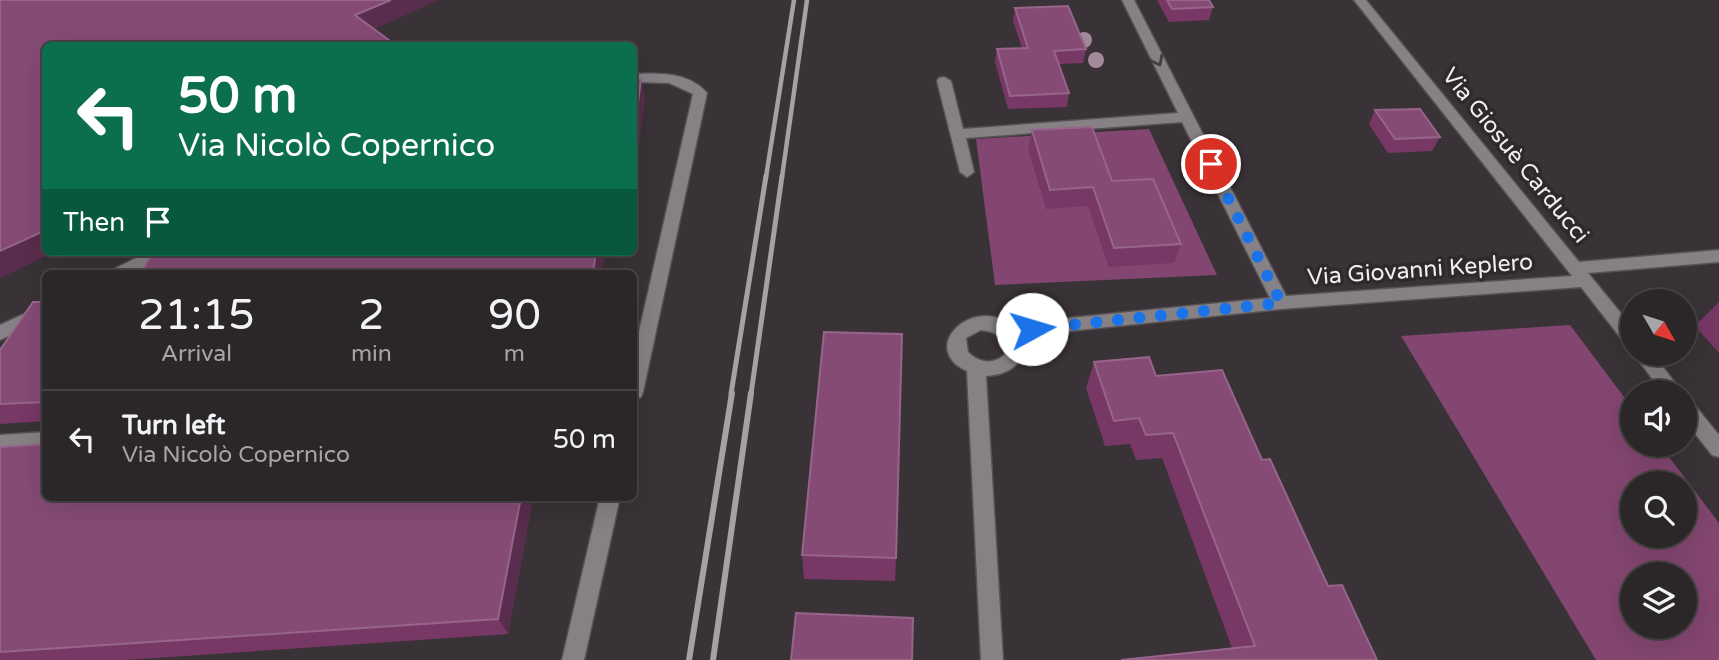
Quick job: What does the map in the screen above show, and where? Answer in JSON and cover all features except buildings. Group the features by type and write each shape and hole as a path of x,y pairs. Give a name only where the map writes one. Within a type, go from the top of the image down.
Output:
{"street":[{"path":"1128,0 1281,303"},
{"name":"Via Giosuè Carducci","path":"1360,0 1620,325"},
{"path":"637,78 659,77 692,84 701,93 637,379"},
{"path":"944,81 967,173"},
{"path":"957,134 1187,117"},
{"path":"126,270 154,256"},
{"name":"Via Giovanni Keplero","path":"976,368 960,357 956,342 958,335 971,325 981,323 1008,331 1579,274 1719,256"},
{"path":"0,333 42,312"},
{"path":"992,660 976,368 996,369 1012,360 1017,346 1008,331"},
{"path":"1652,366 1664,380"},
{"path":"1697,422 1719,449"},
{"path":"0,443 42,440"},
{"path":"573,660 609,501"}],"shaded area":[{"path":"1149,129 1217,275 995,285 976,139"},
{"path":"1570,325 1620,392 1620,457 1669,457 1680,471 1620,471 1620,548 1697,548 1697,494 1719,523 1719,660 1596,660 1401,336"}],"railway":[{"path":"766,177 794,0"},
{"path":"782,177 807,0"},
{"path":"731,394 766,176"},
{"path":"751,394 782,176"},
{"path":"689,660 732,393"},
{"path":"713,660 751,393"}],"route":[{"path":"1032,329 1281,303 1211,164"}]}
